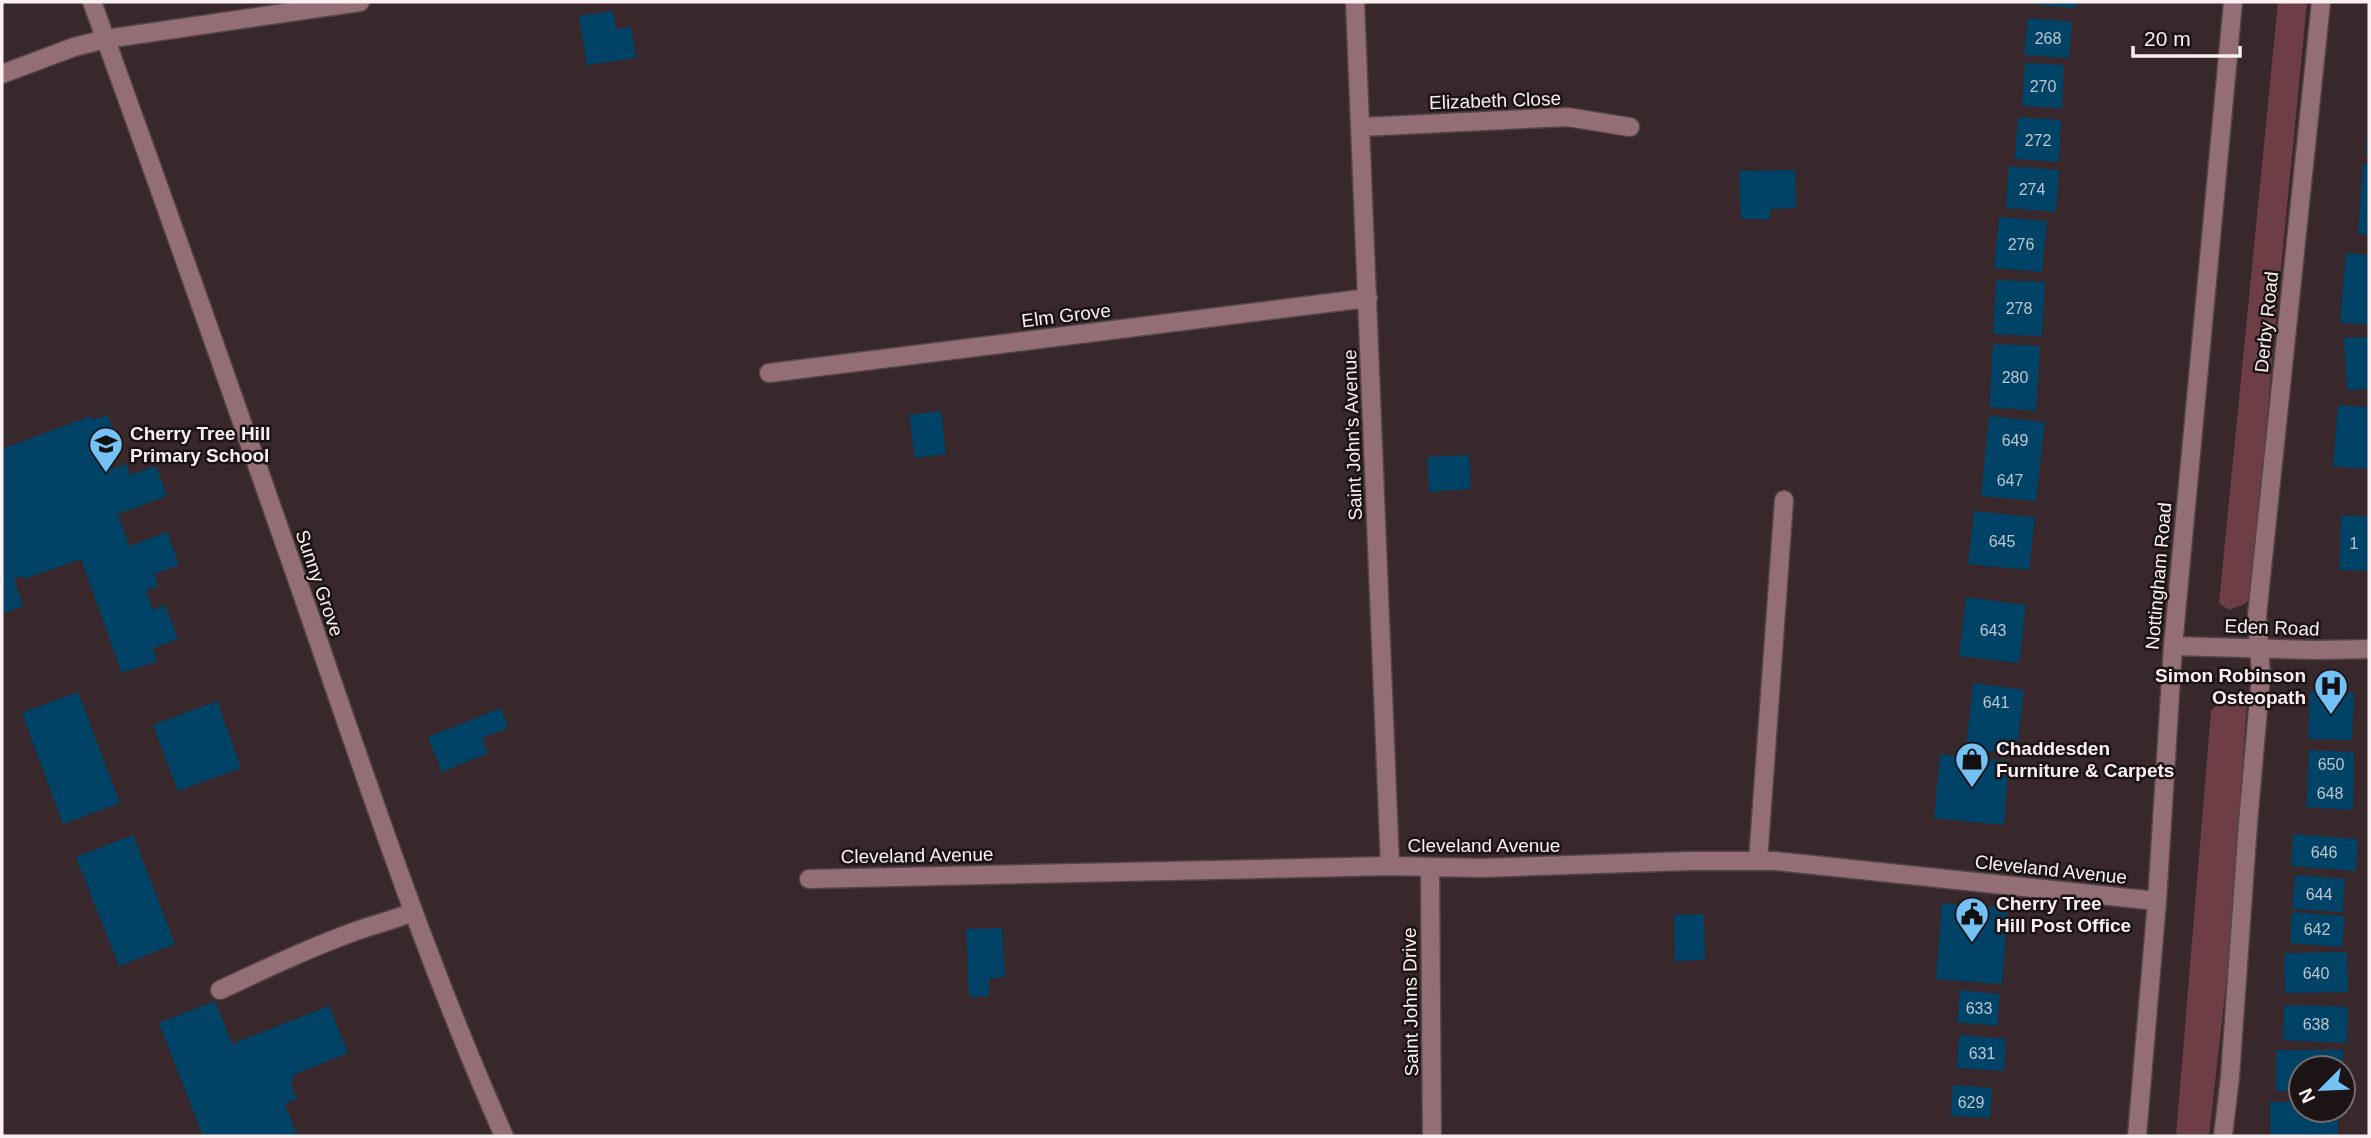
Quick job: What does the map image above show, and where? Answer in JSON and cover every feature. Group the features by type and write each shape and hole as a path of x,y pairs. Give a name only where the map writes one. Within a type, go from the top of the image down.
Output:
{"street":[{"name":"Sunny Grove","path":"92,2 228,379 413,912 463,1042 505,1136"},
{"path":"2,74 66,50 106,39 360,2"},
{"name":"Saint John's Avenue","path":"1355,2 1390,866"},
{"name":"Nottingham Road","path":"2137,1136 2157,901 2173,646 2233,2"},
{"name":"Derby Road","path":"2259,648 2257,616 2321,2"},
{"name":"Elizabeth Close","path":"1362,127 1567,117 1630,127"},
{"name":"Elm Grove","path":"769,373 1368,298"},
{"path":"1758,861 1784,500"},
{"name":"Eden Road","path":"2173,646 2369,649"},
{"path":"2223,1136 2230,1077 2261,675 2259,648"},
{"name":"Cleveland Avenue","path":"809,879 1390,866 1430,868 1776,861 2157,901"},
{"name":"Saint Johns Drive","path":"1430,868 1432,1136"},
{"path":"220,990 303,952 413,912"}],"shaded area":[{"path":"2278,2 2307,2 2272,359 2253,595 2245,604 2229,610 2219,603"},
{"path":"2247,699 2231,941 2209,1136 2176,1136 2211,711 2220,701"}],"building":[{"path":"2031,2 2076,2 2075,8"},
{"path":"613,11 616,29 631,27 636,58 587,65 579,16"},
{"path":"2028,18 2072,22 2069,58 2024,55"},
{"path":"2025,63 2064,65 2062,108 2022,106"},
{"path":"2018,117 2061,120 2059,162 2015,159"},
{"path":"2369,136 2369,154 2366,154"},
{"path":"2363,164 2369,164 2369,235 2358,234"},
{"path":"2009,166 2059,170 2056,212 2006,208"},
{"path":"1795,170 1796,208 1770,209 1770,219 1741,219 1739,171"},
{"path":"1999,217 2047,221 2042,272 1994,268"},
{"path":"2346,253 2369,255 2369,325 2340,322"},
{"path":"1996,280 2045,282 2042,336 1993,334"},
{"path":"2369,337 2369,389 2347,390 2344,338"},
{"path":"1993,344 2040,346 2036,411 1989,407"},
{"path":"2338,405 2369,407 2369,469 2333,466"},
{"path":"941,411 946,454 915,458 909,415"},
{"path":"108,415 118,442 105,446 113,469 126,464 130,475 156,466 167,496 118,514 129,546 167,532 179,565 154,574 158,586 146,591 153,610 165,605 178,639 153,648 157,661 122,673 81,559 24,579 23,576 14,579 23,606 2,614 2,449 91,416 92,420"},
{"path":"1989,416 2045,422 2036,501 1981,496"},
{"path":"1469,455 1471,489 1429,492 1427,457"},
{"path":"1974,511 2035,517 2029,570 1968,564"},
{"path":"2341,515 2369,517 2369,571 2339,570"},
{"path":"1966,597 2026,605 2019,663 1959,656"},
{"path":"1973,683 2024,690 2016,755 1966,749"},
{"name":"Simon Robinson Osteopath","path":"2310,691 2354,693 2352,740 2308,739"},
{"path":"78,692 120,803 63,824 22,713"},
{"path":"217,701 241,768 178,791 153,725"},
{"path":"501,708 508,728 482,738 488,753 442,772 428,737"},
{"path":"2309,750 2354,752 2353,810 2306,807"},
{"name":"Chaddesden Furniture & Carpets","path":"1940,754 2009,761 2004,825 1934,818"},
{"path":"2293,834 2358,839 2356,871 2291,866"},
{"path":"133,835 175,944 119,966 76,857"},
{"path":"2295,875 2345,879 2343,912 2292,909"},
{"name":"Cherry Tree Hill Post Office","path":"1942,903 2008,908 2002,984 1936,979"},
{"path":"2292,912 2345,916 2342,947 2290,943"},
{"path":"1704,914 1705,960 1675,961 1674,915"},
{"path":"1002,928 1005,977 989,978 989,996 969,997 966,929"},
{"path":"2347,952 2348,992 2285,993 2284,953"},
{"path":"1960,990 2000,994 1997,1026 1957,1022"},
{"path":"215,1001 232,1044 329,1006 348,1053 293,1075 294,1080 290,1082 297,1099 285,1104 297,1136 203,1136 159,1023"},
{"path":"2284,1005 2348,1007 2347,1043 2283,1040"},
{"path":"1959,1035 2006,1039 2004,1071 1957,1068"},
{"path":"2276,1050 2343,1050 2343,1054 2287,1054 2287,1091 2276,1091"},
{"path":"1953,1085 1992,1088 1990,1118 1951,1116"},
{"path":"2270,1102 2287,1102 2287,1124 2338,1124 2338,1136 2270,1136"}],"place":[{"name":"Cherry Tree Hill Primary School","path":"106,474"},
{"name":"Simon Robinson Osteopath","path":"2331,716"},
{"name":"Chaddesden Furniture & Carpets","path":"1972,789"},
{"name":"Cherry Tree Hill Post Office","path":"1972,944"}]}
